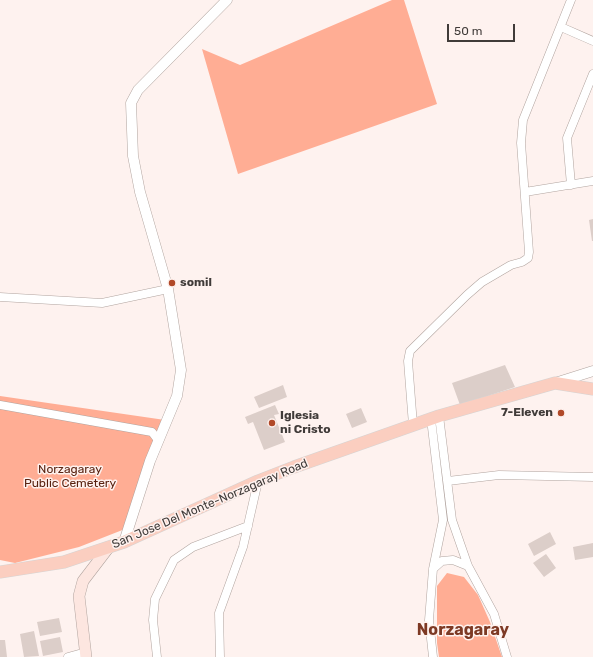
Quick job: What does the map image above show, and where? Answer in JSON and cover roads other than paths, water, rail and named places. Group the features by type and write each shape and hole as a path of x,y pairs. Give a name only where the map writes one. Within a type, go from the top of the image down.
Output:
{"main road":[{"name":"San Jose Del Monte-Norzagaray Road","path":"0,572 64,562 124,542 258,481 413,425 555,383"},
{"path":"555,383 593,389"},
{"path":"86,654 79,596 83,581 108,547"}],"street":[{"path":"124,542 138,495 158,440 177,396 180,381 179,353 168,289 140,192 133,148 131,103 138,90 227,0"},
{"path":"413,425 408,361 410,351 482,282 511,265 522,262 528,258 529,252 521,142 523,120 571,0"},
{"path":"561,27 593,41"},
{"path":"571,185 567,138 593,74"},
{"path":"525,192 593,181"},
{"path":"0,297 102,303 168,289"},
{"path":"555,383 593,371"},
{"path":"0,405 152,432 158,440"},
{"path":"435,418 448,480 452,520 468,566 494,614 507,657"},
{"path":"433,657 429,620 432,569 443,520 435,418"},
{"path":"448,480 499,474 593,477"},
{"path":"220,657 219,613 248,526 258,481"},
{"path":"157,657 153,620 155,599 174,560 193,547 248,526"},
{"path":"432,569 442,562 453,560 468,566"},
{"path":"68,657 86,654"}],"place":[{"name":"somil","path":"172,283"},
{"name":"7-Eleven","path":"561,413"},
{"name":"Iglesia ni Cristo","path":"272,423"}],"district":[{"name":"Norzagaray","path":"463,630"}],"park label":[{"name":"Norzagaray Public Cemetery","path":"70,477"}]}
